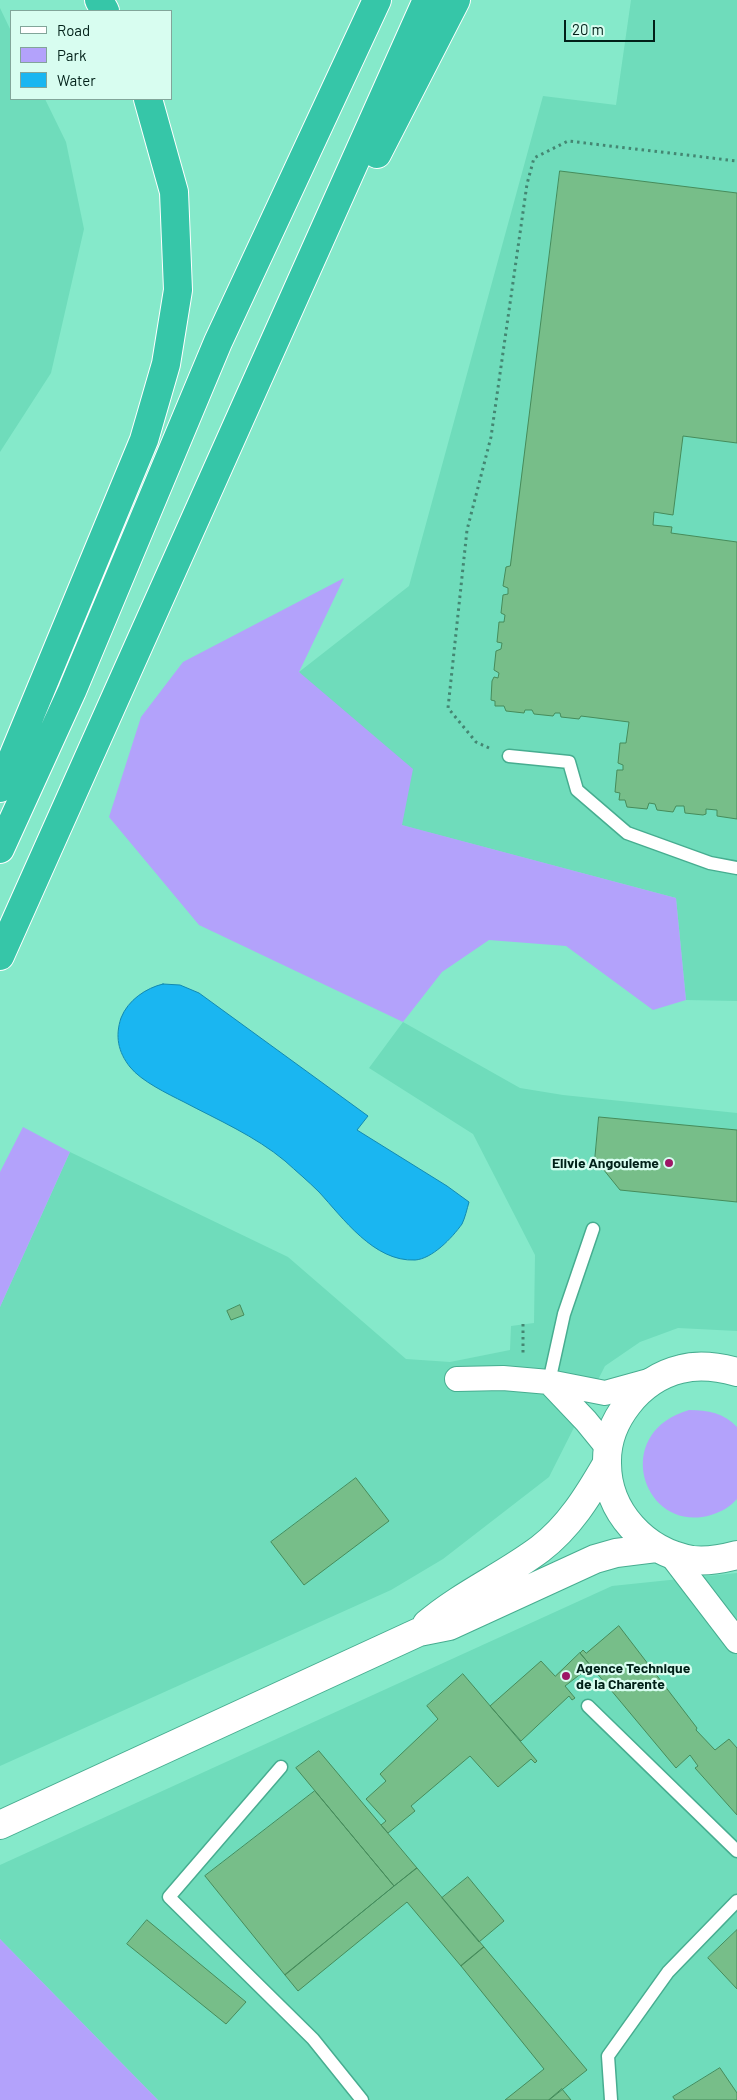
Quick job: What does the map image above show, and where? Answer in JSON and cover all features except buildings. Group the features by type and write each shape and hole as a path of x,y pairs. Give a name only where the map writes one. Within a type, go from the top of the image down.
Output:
{"highway":[{"path":"0,849 72,691 218,342 377,0"},
{"path":"0,956 427,0"},
{"path":"218,465 456,0"},
{"path":"0,788 144,440 166,364 178,290 174,192 148,100"}],"street":[{"path":"457,1379 503,1378 549,1382 605,1393 654,1380 681,1369 709,1366 737,1371"},
{"path":"419,1632 438,1615 540,1549 561,1530 580,1507 607,1456 616,1421 632,1398 654,1380"},
{"path":"549,1382 586,1421 607,1456 613,1498 630,1527 664,1552 737,1641"},
{"path":"0,1825 419,1632 449,1626 594,1560 616,1553 664,1552 694,1560 717,1560 737,1555"}],"lane":[{"path":"509,756 569,762 577,790 627,833 710,863 737,868"},
{"path":"549,1382 564,1314 593,1228"},
{"path":"588,1706 737,1851"},
{"path":"281,1767 169,1896 312,2039 362,2100"},
{"path":"610,2100 608,2056 668,1972 737,1900"}],"path":[{"path":"509,756 476,742 448,708 467,530 491,437 527,184 534,158 568,140 737,161"}],"shaded area":[{"path":"631,0 737,0 737,1001 686,1000 676,898 401,825 299,672 409,586 543,96 616,105"},
{"path":"0,8 10,29 10,100 45,100 66,142 84,229 51,373 0,452"},
{"path":"403,1022 520,1088 563,1095 737,1113 737,1331 678,1328 640,1342 605,1366 549,1477 443,1559 391,1590 0,1766 0,1307 70,1152 288,1257 406,1359 450,1362 510,1350 511,1326 534,1323 535,1255 473,1134 369,1068"},
{"path":"737,1573 737,2100 158,2100 0,1939 0,1865 612,1586"}],"green space":[{"path":"344,578 299,672 413,769 402,825 676,898 686,1000 653,1010 566,946 489,940 442,972 403,1022 199,925 109,817 141,717 183,662"},
{"path":"23,1127 70,1152 0,1307 0,1172"},
{"path":"689,1410 721,1415 737,1427 737,1499 725,1509 711,1515 688,1517 668,1510 654,1497 645,1479 643,1459 649,1439 664,1422"},
{"path":"0,1939 158,2100 0,2100"}],"water":[{"path":"163,984 180,985 199,993 368,1116 357,1130 447,1186 469,1202 462,1224 453,1235 435,1252 421,1259 400,1259 386,1254 361,1236 315,1188 273,1152 236,1129 155,1087 135,1072 120,1050 118,1031 121,1018 133,1000 150,988"}],"place":[{"name":"Elivie Angouleme","path":"669,1163"},
{"name":"Agence Technique de la Charente","path":"566,1676"}]}
